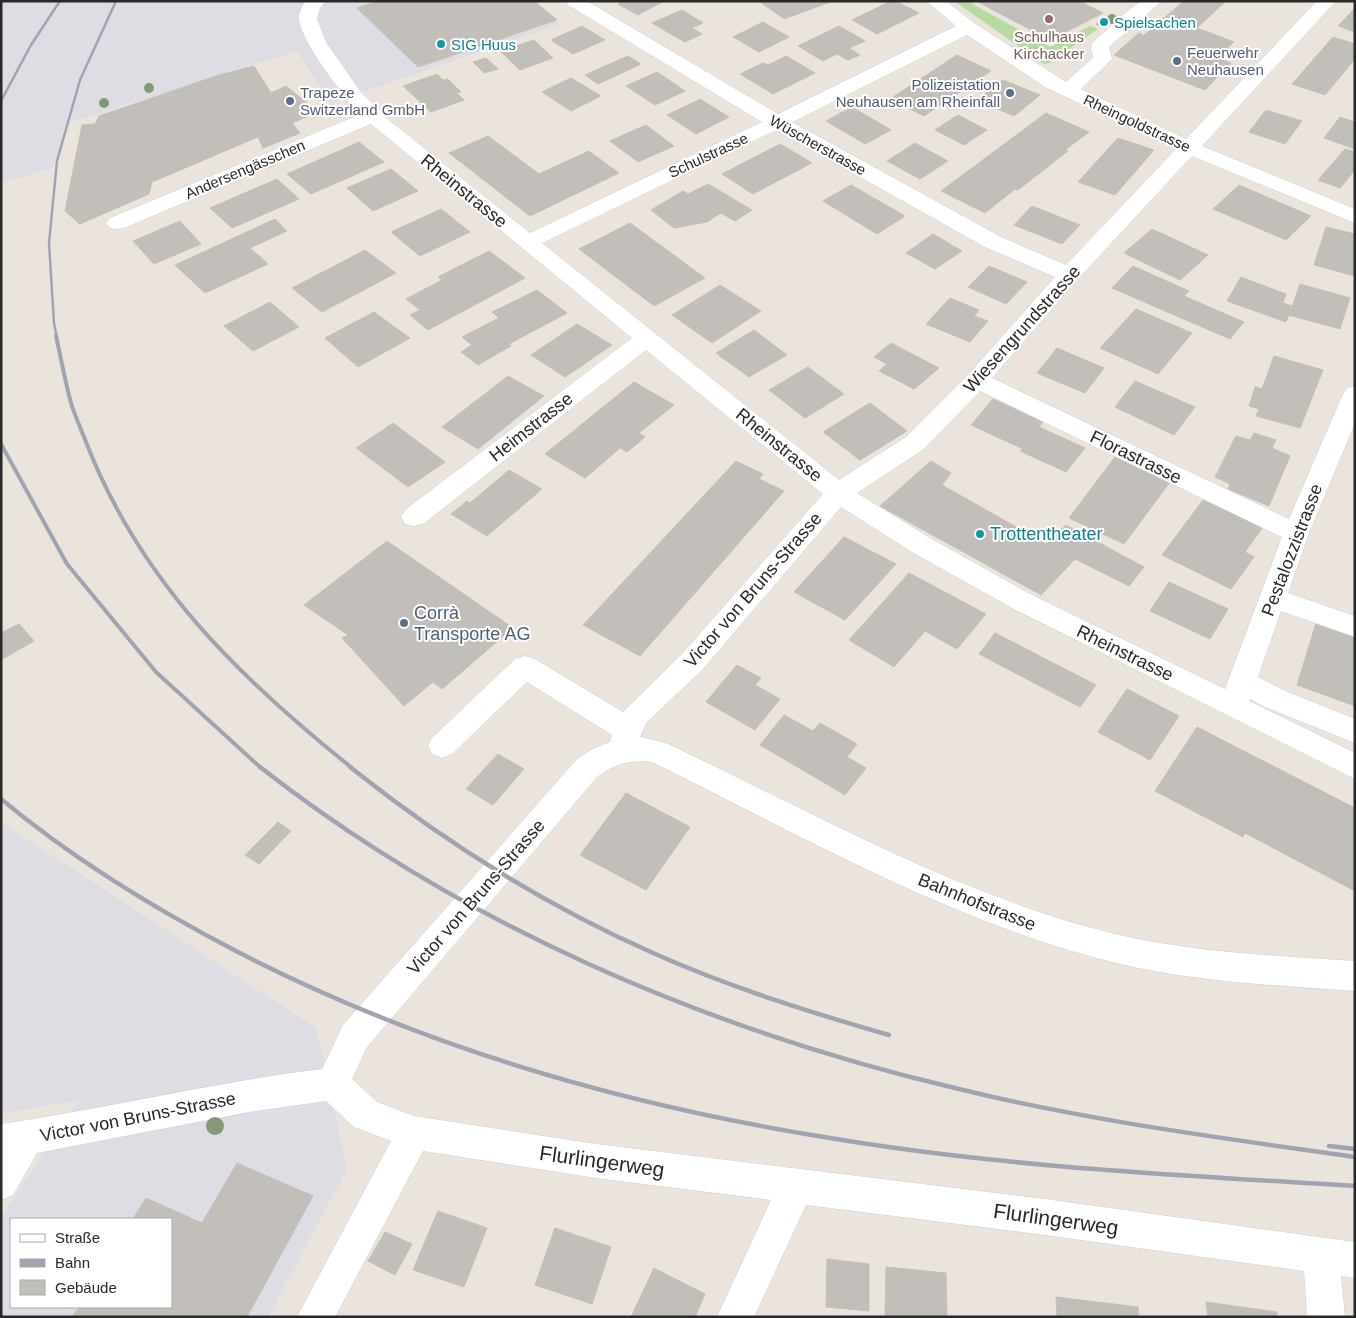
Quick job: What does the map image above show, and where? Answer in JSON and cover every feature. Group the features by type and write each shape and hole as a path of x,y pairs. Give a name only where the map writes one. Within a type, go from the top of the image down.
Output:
{"street":[{"name":"Rheinstrasse","path":"317,1 311,6 308,19 317,42 349,89 373,116 838,493 920,545 1020,601 1237,693 1355,767"},
{"name":"Wüscherstrasse","path":"574,1 777,122 993,242 1069,275"},
{"name":"Rheingoldstrasse","path":"935,1 968,27 1039,76 1068,91 1190,148 1355,217"},
{"path":"1068,91 1103,59 1100,46 1130,18 1153,1"},
{"name":"Wiesengrundstrasse","path":"838,493 915,443 977,380 1069,275 1327,1"},
{"name":"Schulstrasse","path":"527,242 777,122 968,27"},
{"name":"Andersengässchen","path":"117,223 373,116"},
{"name":"Heimstrasse","path":"414,517 648,338"},
{"name":"Florastrasse","path":"977,380 1296,533"},
{"name":"Pestalozzistrasse","path":"1237,693 1296,533 1355,394"},
{"name":"Victor von Bruns-Strasse","path":"1,1183 13,1140 283,1089 332,1084 355,1036 587,768 625,740 636,715 692,662 838,493"},
{"path":"1273,598 1355,627"},
{"path":"442,746 526,667 604,714 625,740"},
{"path":"1237,693 1275,699 1355,731"},
{"name":"Bahnhofstrasse","path":"625,740 643,748 656,751 892,868 962,899 1034,926 1095,944 1156,957 1211,965 1355,976"},
{"name":"Flurlingerweg","path":"332,1084 366,1115 414,1133 596,1161 1045,1216 1338,1258 1326,1317"},
{"path":"315,1317 414,1133"},
{"path":"735,1317 789,1202 791,1184"}],"shaded area":[{"path":"1,1 529,1 559,24 331,103 297,51 68,123 53,168 1,183"},
{"path":"1,822 316,1028 347,1169 268,1317 1,1317 1,1217 79,1100 1,1114"}],"green space":[{"path":"954,1 967,1 1050,47 1090,26 1098,29 1049,63 1044,64"}],"building":[{"name":"SIG Huus","path":"378,1 534,1 557,20 418,67 357,8"},
{"path":"623,1 662,2 638,15 618,4"},
{"path":"759,1 833,1 784,19"},
{"path":"891,1 895,1 919,13 877,34 852,20"},
{"name":"Schulhaus Kirchacker","path":"976,1 1079,1 1103,13 1050,40"},
{"path":"1184,1 1226,1 1197,28 1234,42 1216,58 1179,45 1149,44 1142,37"},
{"path":"1355,8 1355,32 1338,26"},
{"path":"682,10 703,23 674,36 652,23"},
{"name":"Spielsachen","path":"1105,17 1112,20 1102,27 1096,24"},
{"path":"763,22 789,37 759,52 733,37"},
{"path":"582,26 605,40 573,54 551,40"},
{"path":"839,26 865,41 849,48 860,55 848,60 837,54 823,61 798,46"},
{"path":"692,28 702,34 685,42 674,36"},
{"name":"Feuerwehr Neuhausen","path":"1139,33 1144,36 1142,37 1149,44 1179,45 1231,63 1205,90 1114,55"},
{"path":"1333,37 1355,44 1355,59 1325,95 1292,84"},
{"path":"534,40 553,58 520,70 500,51"},
{"path":"957,55 991,71 924,116 890,99"},
{"path":"628,56 641,64 598,84 585,75"},
{"path":"786,56 815,73 773,94 740,74 763,63 768,65"},
{"path":"486,58 498,69 484,73 473,62"},
{"path":"254,66 271,93 286,86 318,112 292,123 300,133 263,148 258,137 152,182 149,194 80,224 65,211 82,125 95,124 99,116 216,76"},
{"path":"657,72 685,91 655,105 626,86"},
{"path":"437,74 443,80 448,79 461,92 457,93 464,100 431,112 403,86"},
{"path":"571,78 601,96 571,111 542,92"},
{"path":"1003,80 1040,95 1014,116 977,100"},
{"path":"700,99 729,117 696,134 667,115"},
{"path":"852,107 891,130 865,144 826,121"},
{"path":"1266,110 1302,121 1285,144 1249,132"},
{"path":"1046,113 1089,132 1018,190 1015,189 985,213 941,191"},
{"path":"958,115 987,130 964,145 935,130"},
{"path":"1340,117 1355,122 1355,149 1324,138"},
{"path":"646,125 674,146 638,162 610,141"},
{"path":"488,136 539,174 589,151 619,173 530,216 449,153"},
{"path":"1118,138 1154,150 1115,195 1078,182"},
{"path":"359,142 384,162 311,194 287,174"},
{"path":"915,143 948,161 920,179 887,161"},
{"path":"780,144 812,163 753,194 722,174"},
{"path":"1345,149 1355,152 1355,170 1340,188 1318,180"},
{"path":"391,169 418,191 373,211 347,188"},
{"path":"277,179 299,199 232,228 210,208"},
{"path":"708,184 752,210 735,221 721,213 707,222 674,228 651,210 683,191 688,194"},
{"path":"851,185 905,216 877,234 823,201"},
{"path":"1239,185 1311,216 1286,240 1213,209"},
{"path":"1032,206 1080,225 1062,244 1014,225"},
{"path":"441,209 470,232 420,256 391,232"},
{"path":"275,219 287,231 250,248 268,264 205,293 175,265"},
{"path":"180,221 201,244 154,264 133,241"},
{"path":"630,223 705,278 654,306 579,249"},
{"path":"1326,227 1355,234 1355,276 1314,265"},
{"path":"1152,229 1208,255 1180,280 1124,253"},
{"path":"933,234 962,251 935,269 906,253"},
{"path":"365,250 396,273 322,312 292,288"},
{"path":"489,251 525,278 428,330 410,315 420,310 406,299 442,280 438,277"},
{"path":"989,266 1027,282 1006,304 968,287"},
{"path":"1133,266 1189,291 1184,296 1244,322 1230,339 1112,288"},
{"path":"1241,277 1286,294 1283,303 1292,306 1286,322 1227,301"},
{"path":"1300,284 1350,298 1340,329 1289,315"},
{"path":"720,285 761,311 712,343 672,315"},
{"path":"537,290 567,313 509,344 511,346 478,365 461,352 472,345 462,337 499,318 492,312"},
{"path":"950,298 979,310 974,316 988,321 970,342 926,324"},
{"path":"270,302 299,327 253,351 224,326"},
{"path":"1136,309 1192,333 1158,374 1100,348"},
{"path":"374,312 410,338 358,367 325,338"},
{"path":"577,324 612,345 565,377 531,355"},
{"path":"754,330 787,355 749,377 716,353"},
{"path":"891,343 939,368 914,389 879,371 887,364 874,357"},
{"path":"1057,348 1104,368 1085,393 1037,373"},
{"path":"1274,356 1323,370 1300,428 1256,416 1259,409 1249,406 1255,387 1262,389"},
{"path":"808,367 844,394 805,418 769,390"},
{"path":"508,376 544,396 478,449 442,427"},
{"path":"1135,381 1195,407 1174,435 1115,407"},
{"path":"634,382 674,405 639,433 645,437 627,452 620,448 585,478 545,454"},
{"path":"993,399 1043,422 1039,427 1085,448 1066,472 1020,451 1023,449 971,425"},
{"path":"870,403 907,431 860,460 823,432"},
{"path":"393,423 445,462 408,487 356,448"},
{"path":"1254,433 1276,440 1272,448 1290,456 1269,506 1228,489 1230,484 1215,477 1236,436 1250,440"},
{"path":"1115,457 1170,482 1124,544 1069,518"},
{"path":"736,461 763,474 759,479 784,491 640,656 583,625"},
{"name":"Trottentheater","path":"931,461 951,473 942,485 1046,544 1066,525 1144,567 1129,586 1075,559 1041,595 880,506"},
{"path":"509,470 542,489 487,536 451,514 467,501 470,503"},
{"path":"1203,500 1262,528 1245,552 1254,557 1231,589 1162,555"},
{"path":"844,537 896,564 845,620 794,592"},
{"path":"387,541 513,628 442,689 433,682 404,706 342,638 348,635 304,605"},
{"path":"909,573 986,614 957,649 925,631 894,667 849,640"},
{"path":"1169,582 1228,609 1210,639 1150,611"},
{"path":"1317,620 1355,633 1355,706 1297,685"},
{"path":"19,624 34,641 1,660 1,633"},
{"path":"995,633 1096,685 1080,707 979,654"},
{"path":"737,665 761,678 755,685 780,699 755,730 706,702"},
{"path":"1127,689 1179,716 1150,760 1098,732"},
{"path":"784,715 813,731 820,723 857,744 847,757 866,768 845,795 760,745"},
{"path":"1197,727 1355,808 1355,891 1245,833 1243,837 1155,791"},
{"path":"498,754 524,769 493,805 466,789"},
{"path":"626,793 690,827 646,890 580,855"},
{"path":"278,822 291,831 259,864 245,855"},
{"path":"237,1163 313,1196 247,1317 72,1317 78,1308 172,1308 172,1218 134,1218 146,1198 202,1223"},
{"path":"438,1211 487,1228 464,1287 413,1270"},
{"path":"555,1228 611,1247 592,1304 535,1285"},
{"path":"385,1232 412,1244 395,1275 368,1261"},
{"path":"827,1259 869,1264 869,1311 826,1307"},
{"path":"886,1267 946,1273 947,1317 885,1317"},
{"path":"654,1268 705,1294 695,1317 631,1317"},
{"path":"1056,1297 1138,1307 1139,1317 1057,1317"},
{"path":"1206,1302 1277,1312 1277,1317 1208,1317"}],"railway":[{"path":"1,101 31,45 60,1"},
{"path":"57,338 54,323 49,243 57,161 80,80 116,1"},
{"path":"56,336 76,418 108,492 134,539 196,623 232,661 270,698 352,768"},
{"path":"1,444 67,564 156,672 261,768"},
{"path":"260,767 338,824 420,876 504,923 592,966 681,1003 773,1036 866,1065 1008,1100 1106,1120 1355,1157"},
{"path":"350,767 421,821 458,846 534,893 612,934 653,953 740,988 889,1035"},
{"path":"1,799 56,842 114,881 174,918 236,951 306,985 377,1016 523,1068 672,1108 824,1137 890,1147 956,1156 1089,1169 1355,1186"},
{"path":"1329,1146 1355,1149"}],"place":[{"name":"Schulhaus Kirchacker","path":"1049,19"},
{"name":"Spielsachen","path":"1104,22"},
{"name":"SIG Huus","path":"441,44"},
{"name":"Feuerwehr Neuhausen","path":"1177,61"},
{"name":"Polizeistation Neuhausen am Rheinfall","path":"1010,93"},
{"name":"Trapeze Switzerland GmbH","path":"290,101"},
{"name":"Trottentheater","path":"980,534"},
{"name":"Corrà Transporte AG","path":"404,623"}]}
